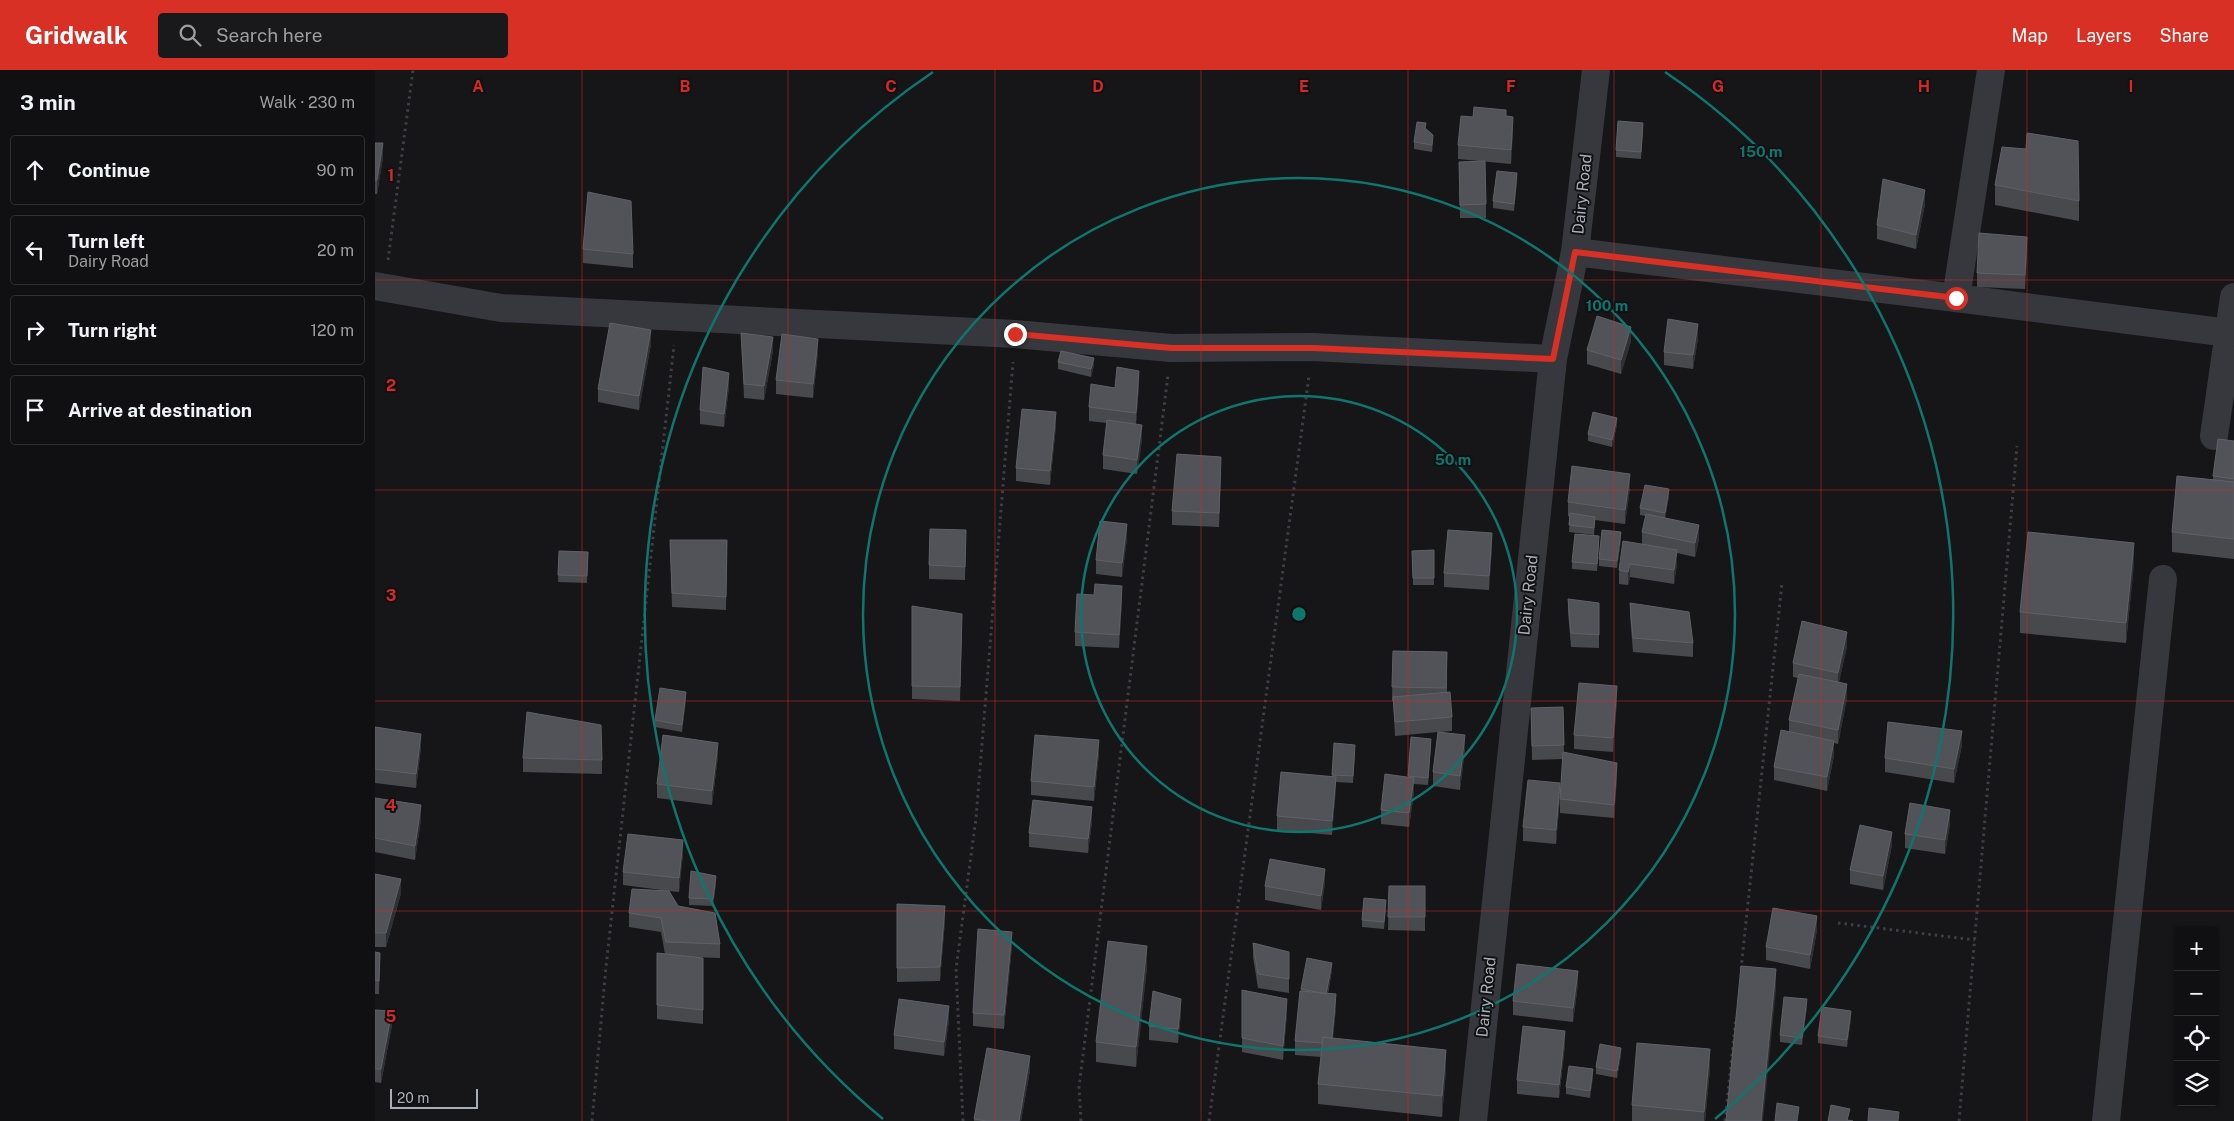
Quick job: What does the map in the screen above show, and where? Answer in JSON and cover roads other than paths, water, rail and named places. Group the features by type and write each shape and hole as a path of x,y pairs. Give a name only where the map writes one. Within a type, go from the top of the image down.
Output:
{"street":[{"name":"Dairy Road","path":"1473,1121 1553,359 1575,252 1596,70"},
{"path":"1956,298 1991,70"},
{"path":"1575,252 2229,333"},
{"path":"379,287 501,308 1015,334 1171,348 1313,348 1553,359"},
{"path":"2214,436 2234,297"},
{"path":"2106,1121 2163,579"}]}
